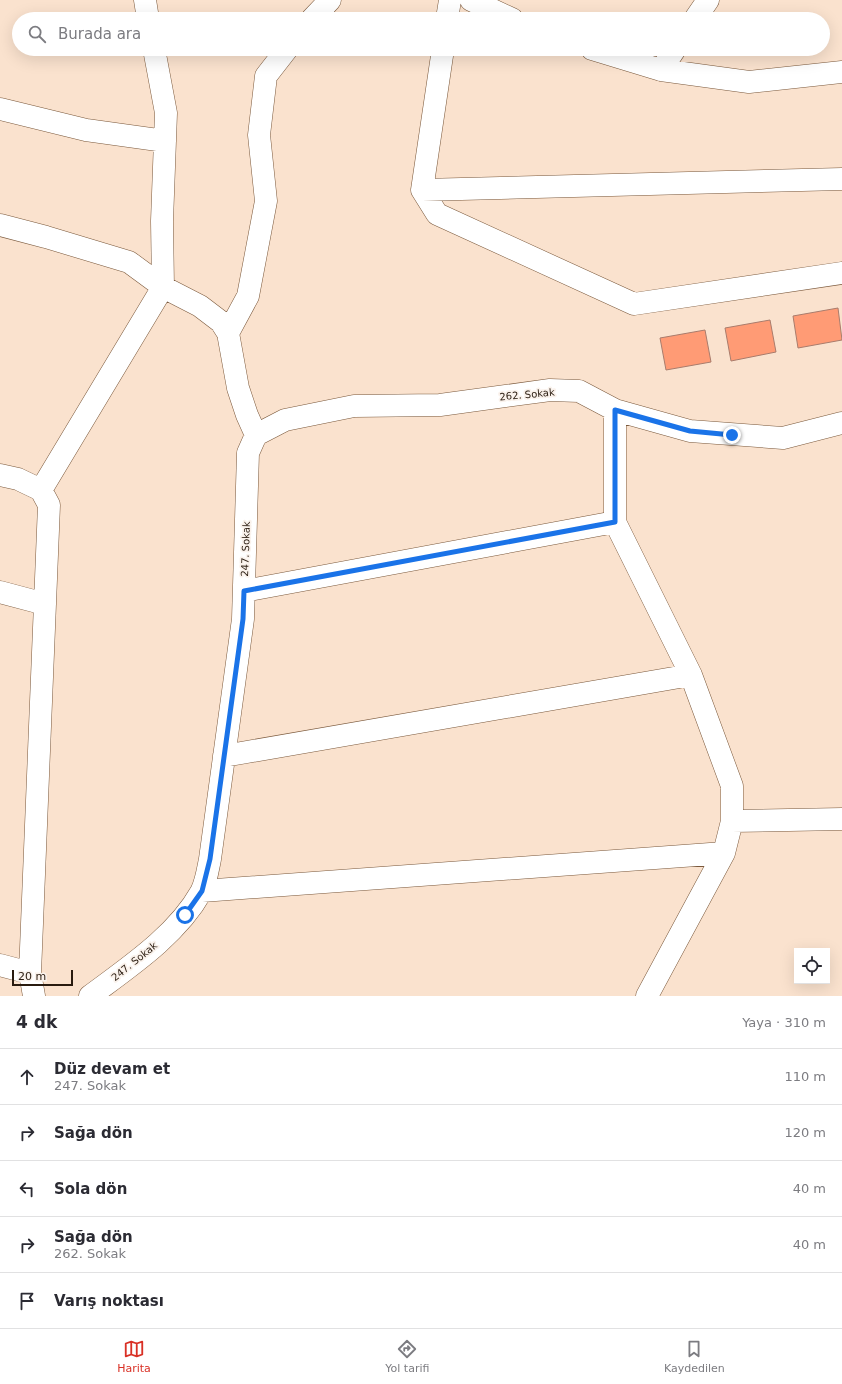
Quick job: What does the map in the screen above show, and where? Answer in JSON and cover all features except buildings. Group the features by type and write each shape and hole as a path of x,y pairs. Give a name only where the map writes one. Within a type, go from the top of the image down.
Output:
{"street":[{"path":"145,0 147,12"},
{"path":"319,12 330,0"},
{"path":"448,12 450,0"},
{"path":"700,12 708,0"},
{"path":"482,2 500,12"},
{"path":"41,490 163,287 166,113 155,56"},
{"path":"228,333 248,296 266,201 259,135 266,76 282,56"},
{"path":"442,56 422,190 437,214 634,304 842,273"},
{"path":"615,56 661,70 749,82 842,72"},
{"path":"661,70 670,56"},
{"path":"0,109 86,130 165,140"},
{"path":"422,190 842,179"},
{"path":"0,226 46,237 129,262 163,287 200,306 221,322 228,333 238,388 246,415 256,434"},
{"name":"262. Sokak","path":"256,434 285,420 354,406 440,405 550,390 579,392 615,410 690,431 783,438 842,423"},
{"path":"615,410 615,522 691,675 732,786 732,821 724,853 647,996"},
{"name":"247. Sokak","path":"90,996 150,951 185,915 202,891 210,859 243,619 248,453 256,434"},
{"path":"0,475 18,479 41,490 49,505 30,973 34,996"},
{"path":"244,591 615,522"},
{"path":"0,592 45,604"},
{"path":"224,756 691,675"},
{"path":"732,821 842,819"},
{"path":"202,891 724,853"},
{"path":"0,965 30,973"}],"route":[{"path":"185,915 202,891 210,859 243,619 244,591 615,522 615,410 690,431 732,435"}]}
